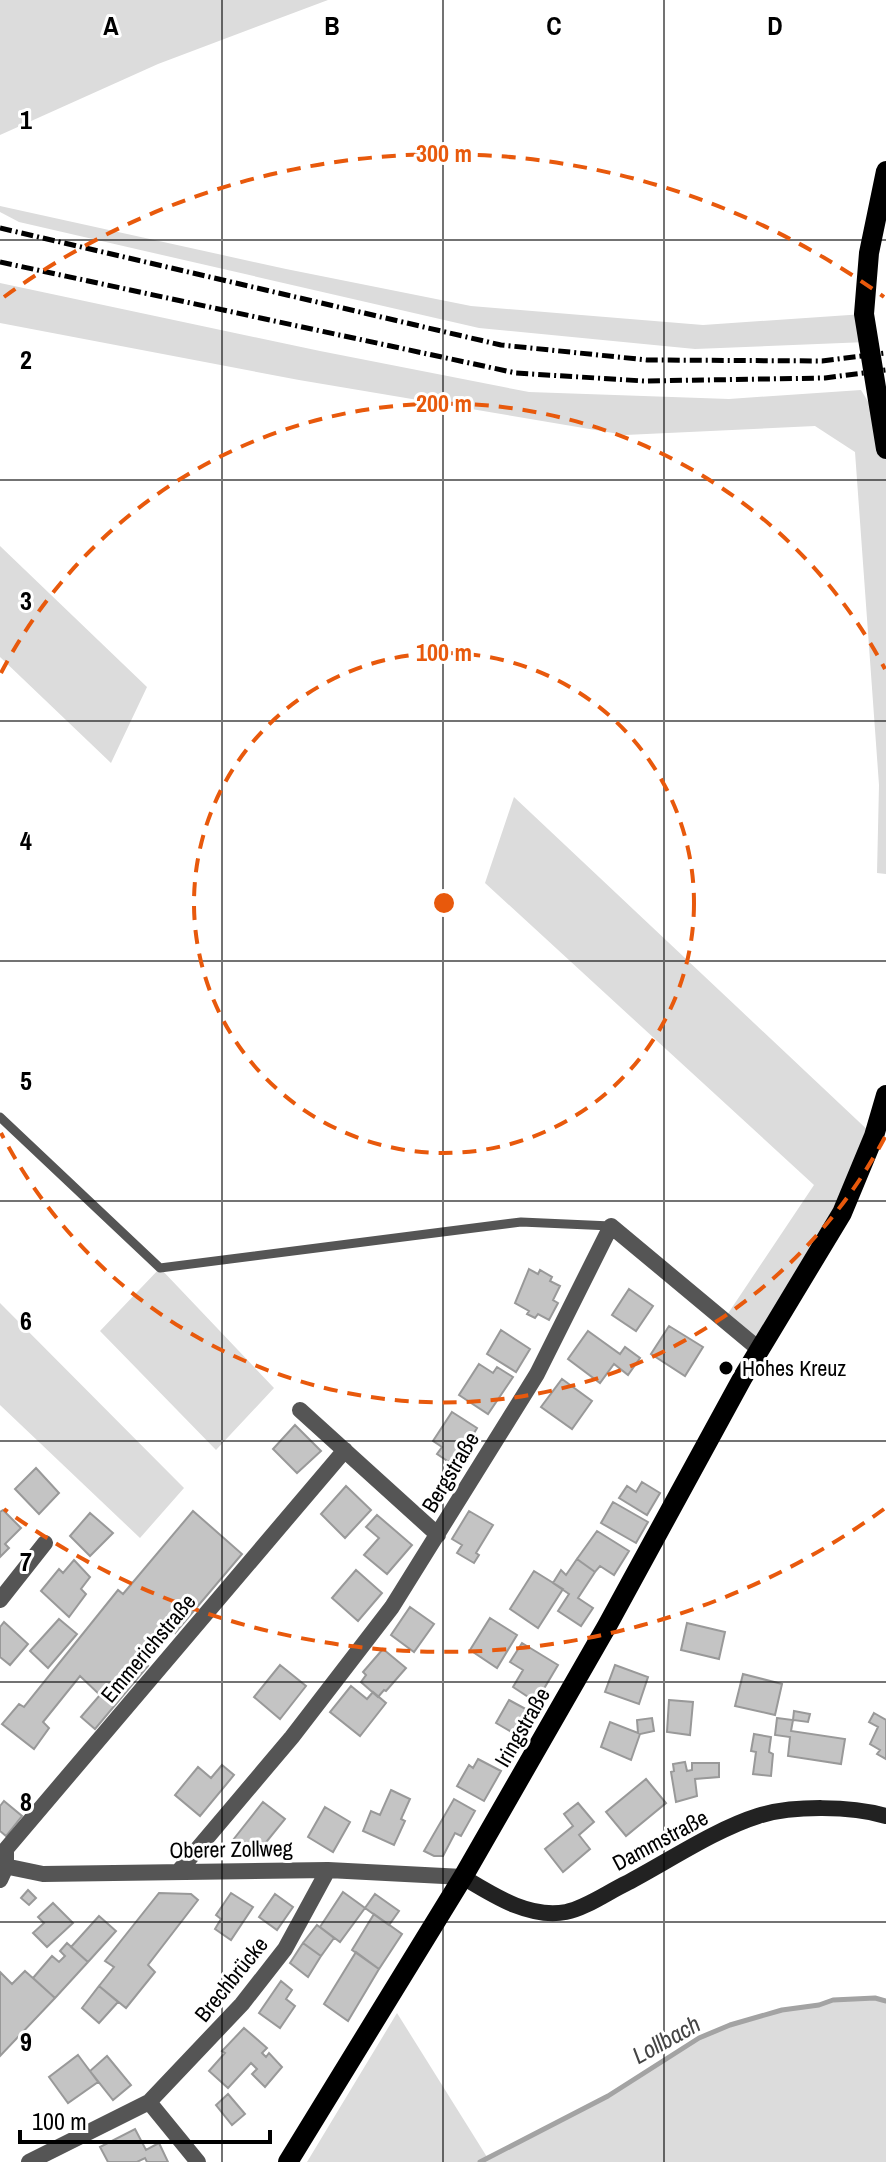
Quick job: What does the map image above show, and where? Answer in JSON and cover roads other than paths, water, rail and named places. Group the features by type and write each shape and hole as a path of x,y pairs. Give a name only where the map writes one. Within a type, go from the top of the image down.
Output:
{"main road":[{"path":"886,171 869,253 864,314 886,449"},
{"name":"Iringstraße","path":"288,2162 463,1877 760,1350 842,1213 874,1136 886,1095"}],"street":[{"path":"611,1226 760,1350"},
{"name":"Bergstraße","path":"178,1872 301,1725 392,1607 537,1374 611,1226"},
{"path":"300,1410 438,1535"},
{"name":"Emmerichstraße","path":"2,1871 6,1849 345,1450"},
{"path":"0,1600 45,1543"},
{"name":"Dammstraße","path":"463,1877 491,1894 531,1911 566,1912 759,1815 811,1808 870,1811 886,1816"},
{"name":"Oberer Zollweg","path":"2,1871 43,1874 328,1870 463,1877"},
{"name":"Brechbrücke","path":"29,2162 149,2102 210,2041 285,1949 328,1870"},
{"path":"149,2102 198,2162"}],"lane":[{"path":"0,1117 160,1268 521,1222 611,1226"}],"waterway":[{"name":"Lollbach","path":"480,2162 608,2096 699,2038 730,2025 833,2000 875,1998 886,2001"}],"railway":[{"path":"0,228 501,345 647,360 822,361 886,353"},
{"path":"0,262 516,373 644,381 825,378 886,370"}],"place":[{"name":"Hohes Kreuz","path":"726,1368"}]}
